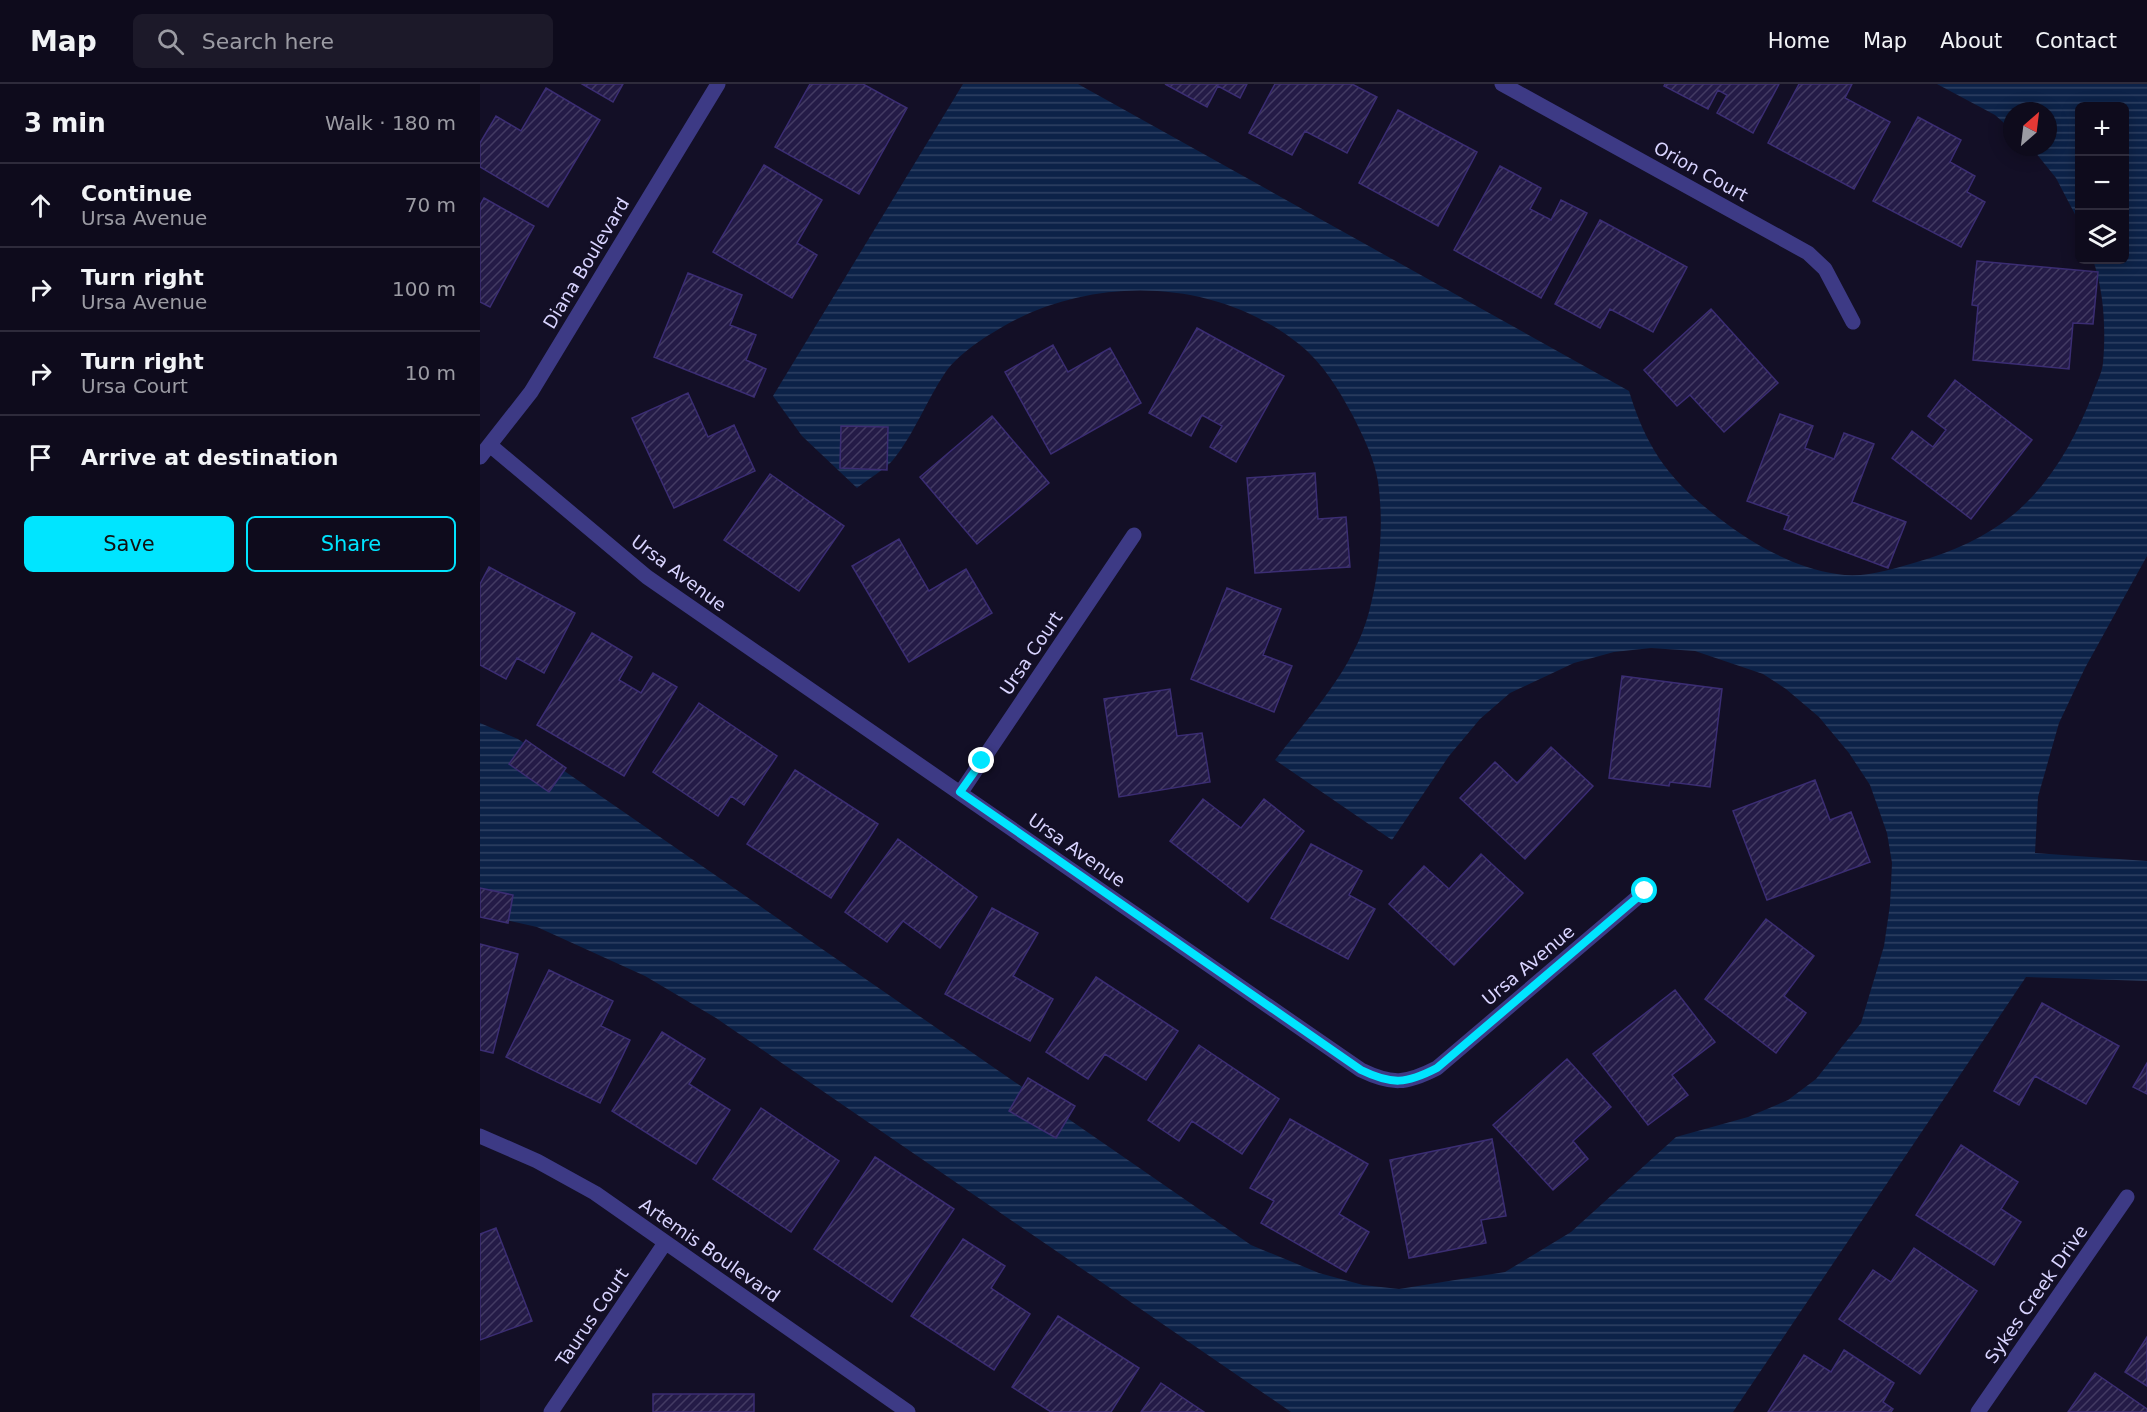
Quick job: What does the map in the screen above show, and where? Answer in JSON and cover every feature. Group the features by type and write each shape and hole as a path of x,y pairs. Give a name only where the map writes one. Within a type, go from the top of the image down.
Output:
{"street":[{"name":"Diana Boulevard","path":"480,457 491,446 531,392 718,84"},
{"name":"Orion Court","path":"1502,84 1808,253 1825,269 1853,322"},
{"name":"Ursa Avenue","path":"491,446 647,577 1361,1070 1382,1079 1399,1081 1416,1079 1437,1068 1645,891"},
{"name":"Ursa Court","path":"960,792 1134,535"},
{"name":"Artemis Boulevard","path":"480,1136 537,1161 595,1193 908,1412"},
{"name":"Sykes Creek Drive","path":"1978,1412 2127,1197"},
{"name":"Taurus Court","path":"551,1412 665,1243"}],"water":[{"path":"963,84 1078,84 1629,391 1644,431 1662,463 1687,491 1745,537 1790,560 1821,571 1847,575 1878,572 1943,554 1968,543 1992,530 2014,514 2040,488 2061,459 2079,427 2102,367 2103,311 2094,264 2129,264 2129,102 2075,102 2075,214 2056,178 2038,156 2057,156 2057,102 2003,102 2003,122 1995,115 1937,84 2147,84 2147,556 2085,668 2059,723 2038,797 2035,853 2147,861 2147,981 2026,977 1733,1412 1291,1412 716,1018 645,976 537,927 480,914 480,723 518,739 1251,1245 1319,1273 1363,1285 1399,1289 1505,1272 1571,1232 1676,1137 1748,1117 1788,1100 1816,1079 1861,1023 1884,946 1890,905 1892,863 1887,833 1870,785 1849,753 1819,717 1786,689 1763,674 1695,651 1651,648 1614,652 1574,663 1510,693 1480,719 1449,756 1392,840 1275,760 1330,690 1353,653 1362,633 1376,580 1380,547 1380,498 1374,465 1361,432 1342,396 1323,368 1299,344 1268,323 1234,307 1199,297 1162,291 1125,291 1088,295 1051,305 1017,319 968,349 951,365 893,460 857,488 802,436 773,396"}],"building":[{"path":"582,84 623,84 613,102"},
{"path":"810,84 863,84 907,108 859,194 775,147"},
{"path":"1165,84 1247,84 1240,98 1218,86 1207,107"},
{"path":"1275,84 1352,84 1377,97 1347,153 1305,131 1292,155 1249,133"},
{"path":"1665,84 1779,84 1753,133 1717,113 1727,95 1718,90 1708,109 1664,86"},
{"path":"1799,84 1852,84 1845,98 1890,122 1854,189 1768,143"},
{"path":"546,88 600,120 548,207 480,167 480,143 496,116 521,131"},
{"path":"1398,110 1477,152 1438,226 1359,183"},
{"path":"1918,117 1961,140 1950,162 1975,176 1967,192 1985,202 1961,247 1873,201"},
{"path":"764,165 822,200 797,243 817,255 792,298 713,252"},
{"path":"1500,166 1541,188 1530,209 1551,220 1561,200 1587,213 1541,298 1454,250"},
{"path":"484,198 534,226 490,307 480,302 480,205"},
{"path":"1600,220 1687,267 1653,332 1610,309 1600,328 1555,304"},
{"path":"1977,261 2098,272 2093,324 2073,323 2069,369 1973,360 1978,306 1972,305"},
{"path":"688,273 742,295 730,325 756,335 746,360 766,369 754,397 654,357"},
{"path":"1711,309 1778,383 1724,432 1690,395 1677,406 1644,370"},
{"path":"1197,328 1284,376 1236,462 1210,447 1222,426 1202,415 1191,436 1149,413"},
{"path":"1053,345 1068,372 1110,348 1141,403 1051,454 1005,372"},
{"path":"1955,380 2032,440 1971,519 1892,458 1912,431 1933,447 1946,430 1928,416"},
{"path":"688,393 708,437 734,425 755,471 674,508 632,418"},
{"path":"1780,414 1813,426 1805,448 1834,459 1844,433 1874,444 1852,502 1906,522 1888,568 1784,529 1789,516 1747,501"},
{"path":"992,416 1049,483 977,544 920,477"},
{"path":"841,426 888,427 887,470 840,468"},
{"path":"1315,473 1318,519 1346,517 1350,567 1255,573 1247,478"},
{"path":"770,474 844,526 799,591 724,540"},
{"path":"899,539 929,591 966,569 992,613 909,662 852,566"},
{"path":"489,567 575,613 544,673 517,658 506,679 480,665 480,584"},
{"path":"1227,588 1281,609 1263,655 1292,666 1274,712 1191,679"},
{"path":"592,633 632,657 619,680 641,693 653,673 677,687 624,776 537,725"},
{"path":"1622,676 1722,689 1710,787 1670,782 1669,786 1609,778"},
{"path":"1170,689 1177,736 1202,733 1210,782 1119,797 1104,699"},
{"path":"699,703 777,756 744,805 731,796 718,816 653,772"},
{"path":"526,740 566,768 549,792 509,764"},
{"path":"1551,747 1593,786 1525,859 1460,798 1495,762 1517,783"},
{"path":"795,770 878,824 831,898 747,844"},
{"path":"1815,780 1830,820 1851,812 1870,862 1767,900 1733,811"},
{"path":"1203,799 1241,828 1264,799 1304,831 1248,902 1170,841"},
{"path":"898,839 977,897 940,948 903,921 887,942 845,912"},
{"path":"1311,844 1362,871 1349,895 1375,909 1348,959 1271,918"},
{"path":"1481,854 1523,893 1454,965 1389,904 1424,866 1449,889"},
{"path":"480,888 513,895 508,923 480,917"},
{"path":"992,908 1038,933 1013,976 1053,999 1030,1041 945,994"},
{"path":"1766,919 1814,956 1784,996 1806,1013 1776,1053 1705,999"},
{"path":"480,944 518,954 493,1053 480,1050"},
{"path":"549,970 613,1001 601,1026 630,1040 600,1103 506,1057"},
{"path":"1096,977 1178,1031 1146,1080 1105,1054 1088,1079 1046,1052"},
{"path":"1675,990 1715,1042 1672,1075 1688,1095 1648,1125 1593,1054"},
{"path":"2042,1003 2119,1046 2086,1104 2035,1076 2019,1105 1994,1091"},
{"path":"662,1032 705,1059 689,1084 730,1110 696,1164 612,1111"},
{"path":"1199,1045 1279,1099 1242,1154 1192,1121 1179,1141 1148,1120"},
{"path":"1567,1059 1611,1107 1573,1141 1588,1159 1553,1190 1493,1125"},
{"path":"2147,1063 2147,1094 2133,1087"},
{"path":"1028,1078 1075,1106 1056,1138 1009,1111"},
{"path":"761,1108 839,1161 791,1232 713,1179"},
{"path":"1290,1119 1368,1164 1339,1214 1369,1232 1346,1272 1261,1223 1274,1201 1250,1188"},
{"path":"1492,1139 1506,1216 1481,1220 1486,1243 1409,1258 1390,1160"},
{"path":"1961,1145 2018,1182 2001,1209 2021,1222 1994,1265 1916,1215"},
{"path":"875,1157 954,1209 892,1302 814,1249"},
{"path":"496,1228 532,1321 480,1340 480,1234"},
{"path":"963,1239 1005,1266 991,1288 1030,1314 994,1370 911,1316"},
{"path":"1914,1248 1977,1291 1920,1374 1839,1319 1873,1270 1891,1282"},
{"path":"1058,1316 1139,1368 1111,1412 1051,1412 1012,1387"},
{"path":"2147,1337 2147,1386 2125,1372"},
{"path":"1844,1350 1894,1383 1883,1402 1893,1409 1891,1412 1768,1412 1804,1355 1831,1372"},
{"path":"2095,1373 2147,1409 2147,1412 2068,1412"},
{"path":"1161,1383 1204,1412 1141,1412"},
{"path":"653,1394 754,1394 754,1412 653,1412"}],"route":[{"path":"982,761 960,792 1361,1070 1382,1079 1399,1081 1416,1079 1437,1068 1645,891"}]}
